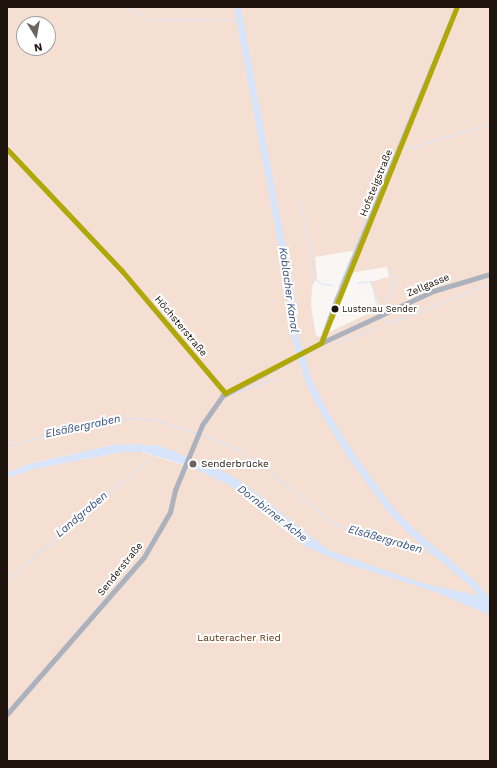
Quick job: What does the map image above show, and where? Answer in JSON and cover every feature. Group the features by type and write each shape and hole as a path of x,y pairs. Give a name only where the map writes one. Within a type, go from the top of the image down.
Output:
{"main road":[{"name":"Höchsterstraße","path":"7,149 122,271 225,393"},
{"name":"Zellgasse","path":"225,393 321,343 433,291 490,274"},
{"name":"Senderstraße","path":"7,714 144,557 170,512 179,481 199,430 225,393"}],"street":[{"name":"Hofsteigstraße","path":"321,343 336,301 457,7"}],"green space":[{"name":"Lauteracher Ried","path":"7,7 457,7 386,184 459,7 490,7 490,599 485,597 490,606 490,761 7,761 7,478 33,469 122,452 142,452 192,468 160,446 129,444 113,445 29,464 7,473 7,151 210,372 108,254 7,144","holes":["359,251 350,273 387,267 389,277 370,282 380,308 319,337 316,336 311,306 312,286 317,278 315,257"]}],"water":[{"name":"Dornbirner Ache","path":"129,444 160,446 225,472 244,483 328,550 422,583 489,598 490,615 433,591 341,562 302,545 269,513 231,486 194,468 144,452 122,452 33,469 7,478 7,473 29,464 113,445"}],"waterway":[{"path":"125,7 142,16"},
{"name":"Koblacher Kanal","path":"237,7 289,284 295,337 308,380 321,407 352,457 390,509 410,530 472,583 490,603"},
{"path":"398,143 454,7"},
{"path":"146,17 151,20 219,20"},
{"path":"225,20 239,20"},
{"path":"406,149 490,123"},
{"path":"339,285 395,151"},
{"name":"Landgraben","path":"300,201 315,279 322,284 332,285"},
{"path":"377,312 393,286 390,266"},
{"name":"Landgraben","path":"357,283 372,281 378,314"},
{"path":"382,318 389,323 490,283"},
{"path":"336,343 377,327"},
{"path":"229,395 276,378"},
{"name":"Elsäßergraben","path":"7,446 77,426 128,418 157,420 196,433"},
{"name":"Elsäßergraben","path":"199,434 237,449 257,462 331,521 342,527 438,555"},
{"name":"Landgraben","path":"7,579 153,455"}],"transit line":[{"path":"321,343 457,7"},
{"path":"7,149 122,271 225,393"},
{"path":"225,393 321,343"}],"place":[{"name":"Lustenau Sender","path":"335,309"},
{"name":"Senderbrücke","path":"193,464"}]}
